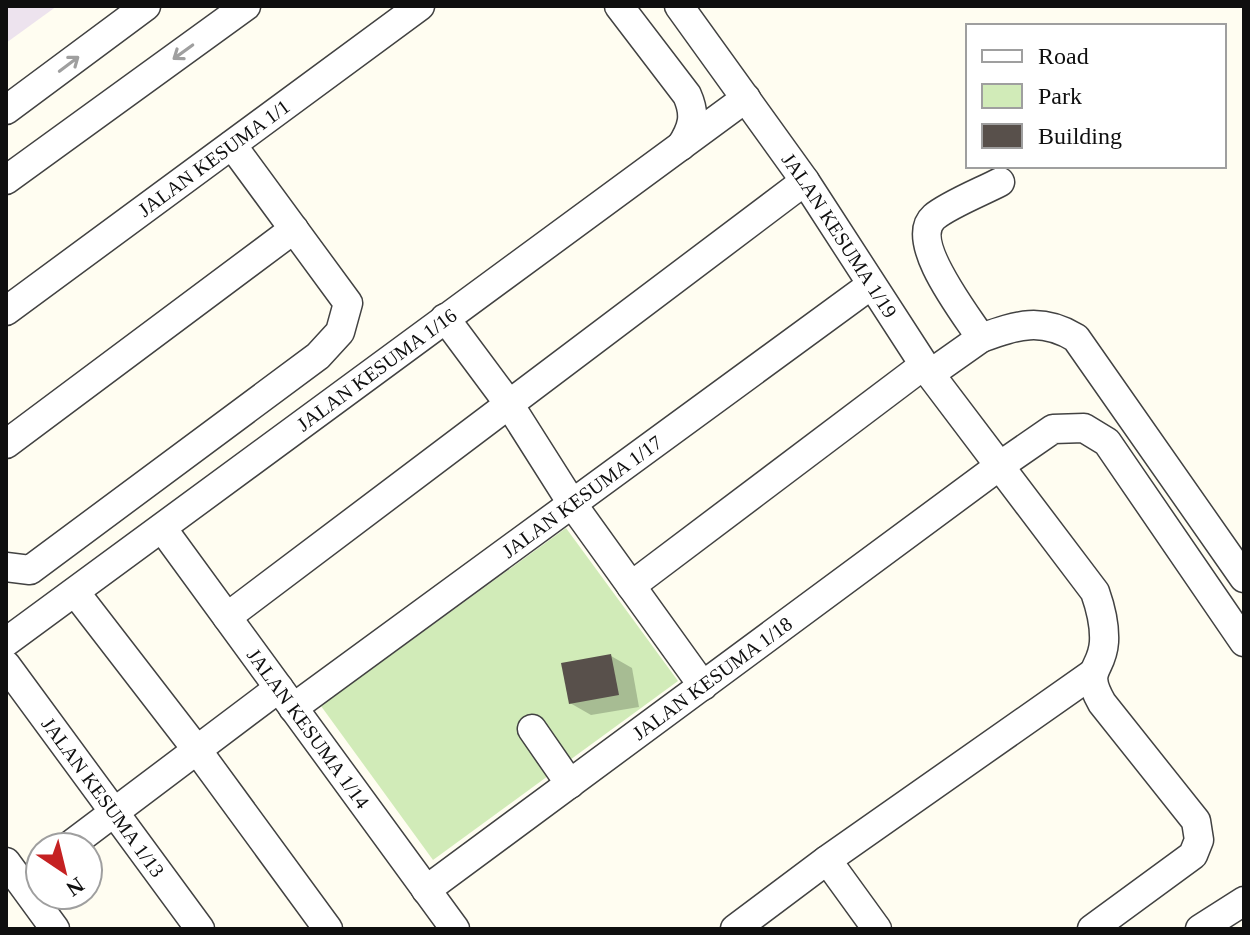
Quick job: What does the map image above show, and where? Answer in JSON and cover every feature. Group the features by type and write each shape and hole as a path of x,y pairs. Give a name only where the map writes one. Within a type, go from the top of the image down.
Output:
{"street":[{"path":"6,110 146,6"},
{"name":"JALAN KESUMA 1/1","path":"6,311 420,6"},
{"path":"619,6 687,95 695,111 690,131 680,147"},
{"name":"JALAN KESUMA 1/19","path":"679,6 805,181 927,369 1095,592 1104,617 1104,646 1092,674"},
{"path":"6,180 239,8"},
{"name":"JALAN KESUMA 1/16","path":"6,642 746,98"},
{"path":"6,567 30,570 318,356 340,332 348,303 232,145"},
{"path":"227,617 805,181"},
{"path":"981,338 943,282 928,244 927,231 932,218 1000,182"},
{"path":"6,444 294,229"},
{"name":"JALAN KESUMA 1/17","path":"89,831 197,750 286,698 573,505 871,285"},
{"path":"445,318 509,404 573,505 703,686"},
{"path":"631,586 927,369 981,338 1039,323 1058,327 1076,338 1244,578"},
{"name":"JALAN KESUMA 1/18","path":"426,890 1053,429 1084,428 1107,442 1244,642"},
{"name":"JALAN KESUMA 1/14","path":"162,528 455,929"},
{"path":"75,592 197,750 328,929"},
{"name":"JALAN KESUMA 1/13","path":"6,665 200,929"},
{"path":"1092,674 1093,687 1102,703 1196,821 1199,840 1193,855 1092,929"},
{"path":"735,929 827,860 1092,674"},
{"path":"532,729 570,784"},
{"path":"827,860 877,929"},
{"path":"18,876 55,929"},
{"path":"1200,929 1244,901"}],"shaded area":[{"path":"6,6 57,6 6,43"}],"green space":[{"path":"566,528 678,681 433,860 321,706"}],"building":[{"path":"611,654 619,695 569,704 561,663"}]}
